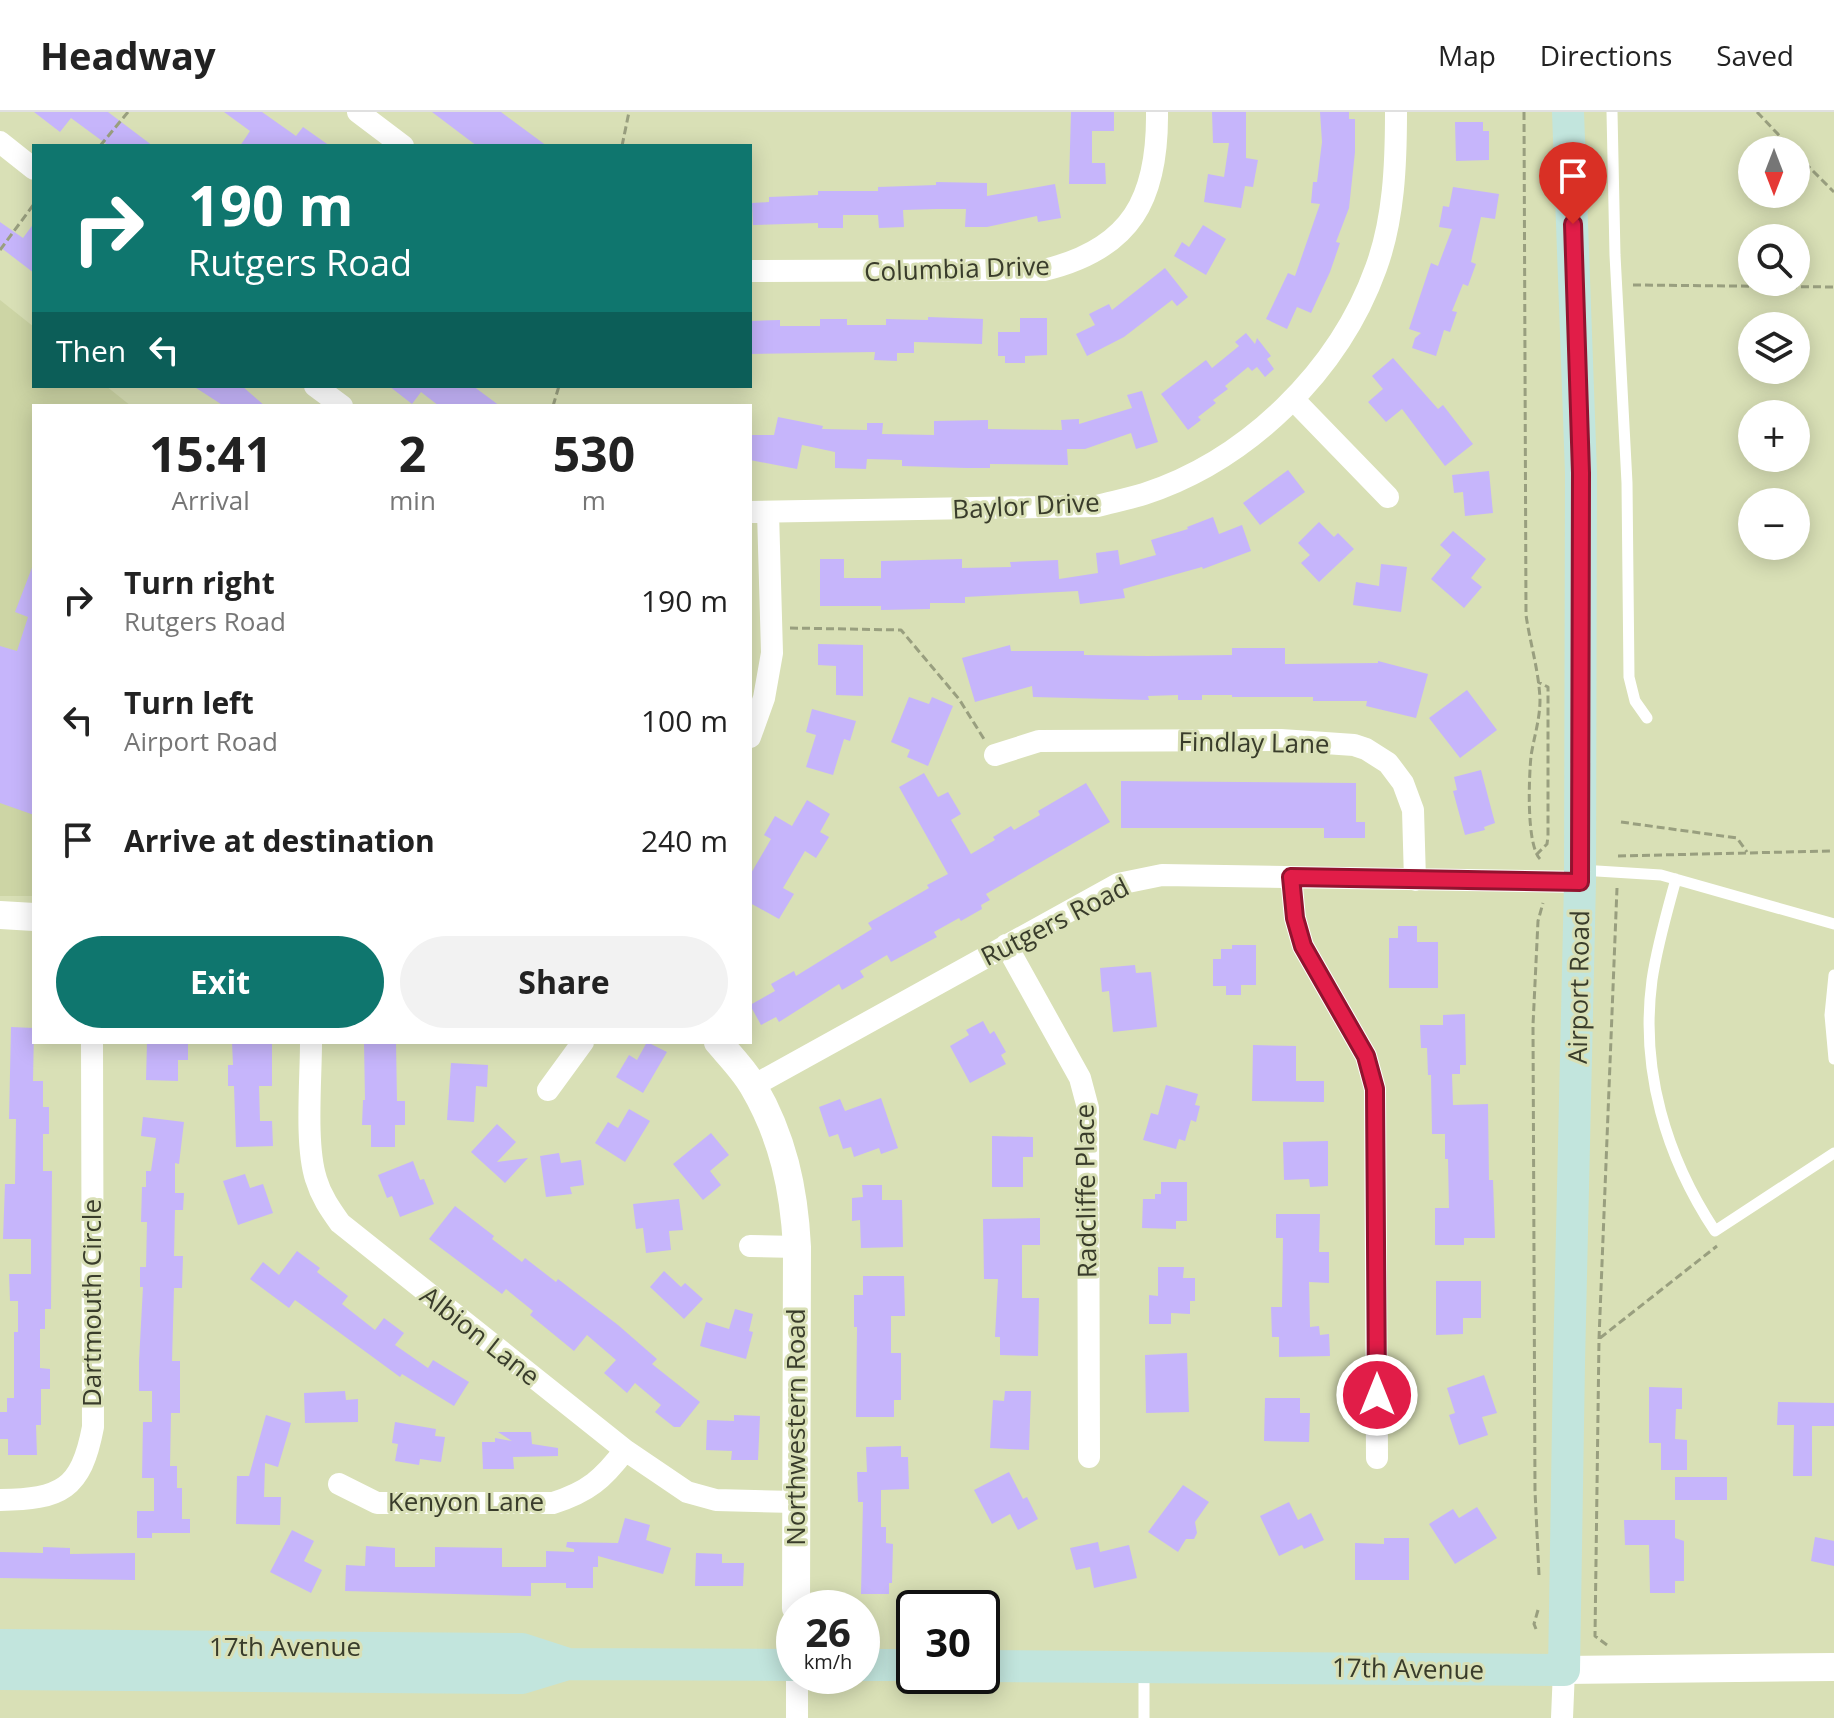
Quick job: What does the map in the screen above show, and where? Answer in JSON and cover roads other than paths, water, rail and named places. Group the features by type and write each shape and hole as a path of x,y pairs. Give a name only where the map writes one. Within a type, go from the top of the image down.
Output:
{"main road":[{"name":"Airport Road","path":"1564,1670 1580,876 1581,473 1568,112"},
{"name":"17th Avenue","path":"0,1645 522,1649 568,1664"},
{"name":"17th Avenue","path":"0,1674 522,1678 568,1664 776,1665"},
{"name":"17th Avenue","path":"1000,1666 1564,1670"}],"street":[{"path":"358,112 400,144"},
{"name":"Columbia Drive","path":"752,271 1044,270 1070,264 1105,244 1133,216 1146,192 1154,167 1157,112"},
{"name":"Baylor Drive","path":"759,512 1097,506 1145,494 1205,467 1252,436 1293,399 1329,356 1359,307 1377,267 1392,203 1396,112"},
{"path":"0,142 32,167"},
{"path":"318,388 339,404"},
{"path":"1293,399 1388,497"},
{"path":"752,731 764,698 772,653 759,512"},
{"name":"Findlay Lane","path":"995,755 1039,741 1281,740 1354,745 1388,763 1403,783 1413,810 1415,880"},
{"name":"Rutgers Road","path":"753,1086 1118,884 1162,875 1415,880 1580,876"},
{"path":"1291,877 1295,918 1303,946 1366,1056 1375,1089 1377,1458"},
{"path":"0,915 32,917"},
{"name":"Radcliffe Place","path":"1006,945 1080,1078 1088,1108 1089,1457"},
{"name":"Dartmouth Circle","path":"0,1500 36,1499 59,1492 73,1481 87,1456 93,1427 92,1044"},
{"name":"Albion Lane","path":"311,1044 311,1153 315,1178 325,1202 340,1223 625,1450 687,1492 716,1500 795,1502"},
{"path":"548,1090 582,1044"},
{"name":"Northwestern Road","path":"720,1044 753,1086 775,1130 795,1202 796,1590"},
{"path":"750,1246 797,1247"},
{"name":"Kenyon Lane","path":"339,1484 377,1503 553,1503 580,1495 605,1475 625,1450"},
{"name":"17th Avenue","path":"1564,1670 1834,1667"},
{"path":"1562,1718 1564,1670"},
{"path":"797,1694 797,1718"}],"lane":[{"path":"1612,112 1627,483 1629,677 1635,701 1647,718"},
{"path":"1580,876 1618,871 1676,879 1834,924"},
{"path":"1676,879 1656,959 1649,1032 1652,1070 1663,1124 1696,1202 1715,1231 1834,1153"},
{"path":"1834,975 1830,1015 1834,1059"},
{"path":"1144,1667 1144,1718"}]}
